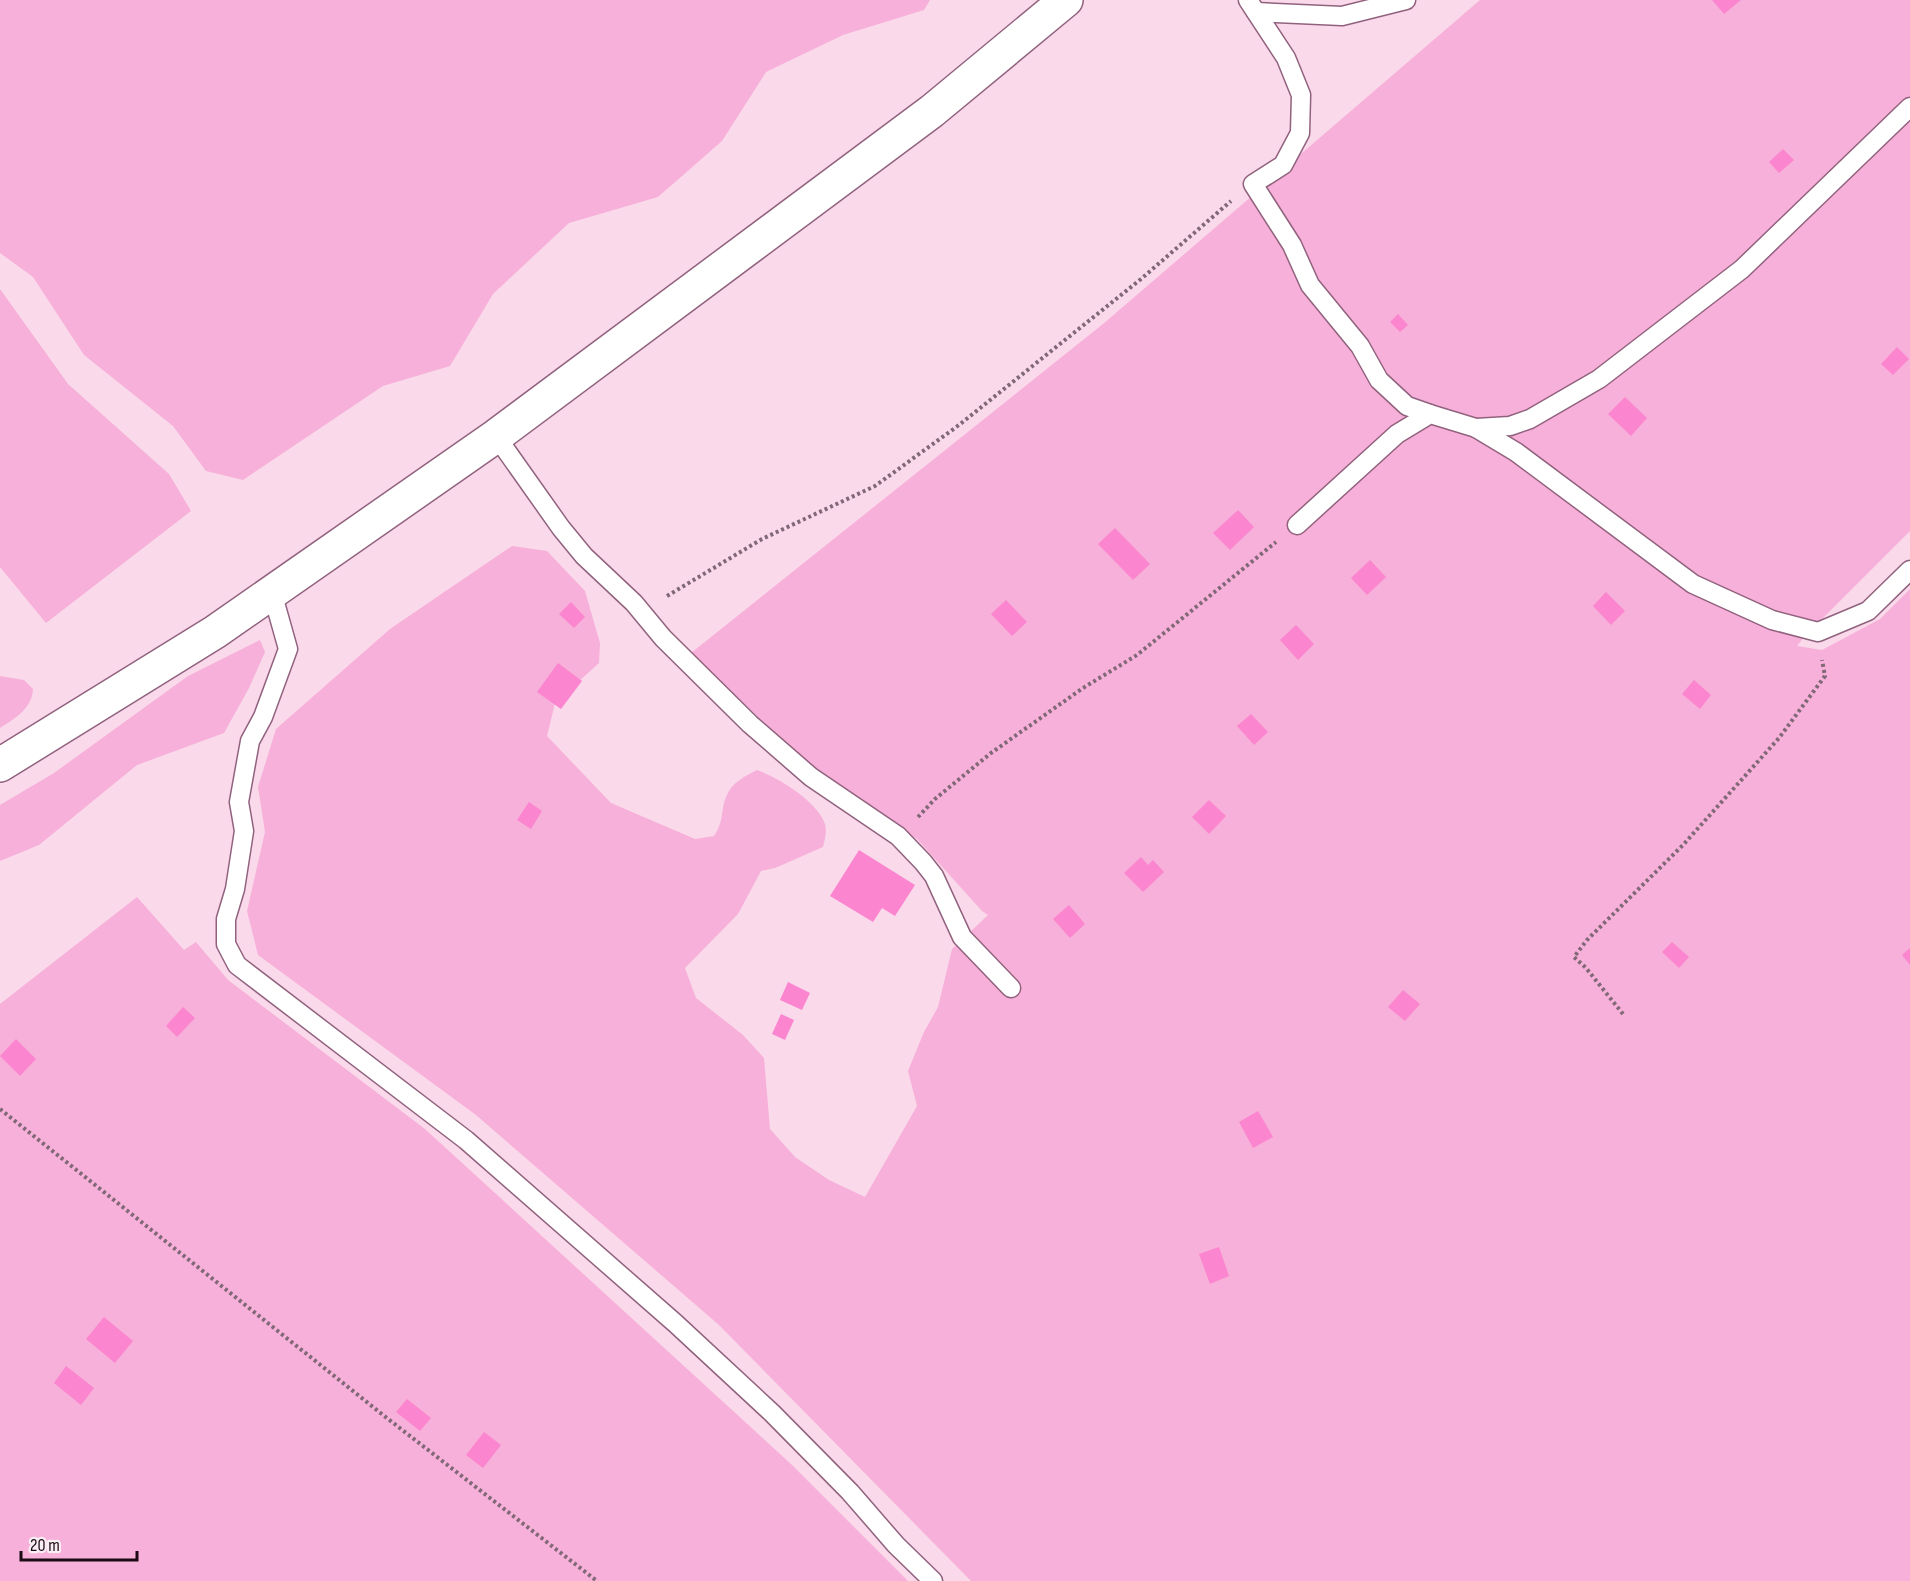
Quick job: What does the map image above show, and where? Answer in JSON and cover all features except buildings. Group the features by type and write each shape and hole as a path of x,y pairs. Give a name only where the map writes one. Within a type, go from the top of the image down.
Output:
{"street":[{"path":"0,765 215,632 496,436 932,111 1066,0"}],"lane":[{"path":"1252,6 1341,16 1406,0"},
{"path":"1252,6 1286,58 1301,95 1300,133 1283,165 1252,184 1292,245 1310,285 1360,346 1379,380 1407,406 1476,428 1516,452 1693,584 1772,620 1818,633 1869,611 1910,570"},
{"path":"1476,428 1510,426 1530,419 1599,379 1742,269 1910,107"},
{"path":"1297,525 1397,434 1430,414"},
{"path":"496,436 561,528 584,556 634,603 663,638 750,724 811,777 898,836 934,876 962,937 1011,988"},
{"path":"272,592 288,649 263,717 250,741 239,802 244,831 235,889 226,919 226,944 237,964 466,1140 675,1323 772,1413 850,1492 896,1545 933,1581"}],"path":[{"path":"634,603 665,597 762,539 875,486 968,417 1141,279 1252,184"},
{"path":"898,836 936,799 991,753 1083,688 1137,655 1297,525"},
{"path":"1623,1014 1586,968 1574,957 1587,940 1683,845 1779,738 1825,676 1818,633"},
{"path":"0,1109 374,1408 597,1581"}],"shaded area":[{"path":"0,0 930,0 924,10 843,35 766,72 722,141 658,197 569,223 493,294 450,366 383,386 243,480 206,471 173,426 84,355 33,277 0,253"},
{"path":"1480,0 1910,0 1910,531 1797,646 1822,650 1880,619 1910,589 1910,1581 971,1581 719,1325 476,1115 258,955 247,911 265,832 258,787 276,729 390,629 512,546 547,551 585,591 600,643 599,663 555,703 547,736 611,803 695,839 714,836 720,825 729,790 757,770 796,791 821,815 826,833 823,847 775,868 761,871 738,914 685,968 696,998 743,1035 764,1058 770,1129 795,1157 829,1180 865,1197 917,1106 908,1071 924,1032 938,1007 952,949 988,915 917,839 816,772 691,653 1103,324"},
{"path":"0,289 68,384 169,474 191,511 46,623 0,567"},
{"path":"260,640 265,652 249,688 224,733 137,765 39,845 0,861 0,805 54,773 188,676"},
{"path":"0,676 24,680 33,689 30,702 26,707 0,728"},
{"path":"137,897 184,950 196,942 228,980 425,1129 791,1464 908,1581 0,1581 0,1004"}]}
